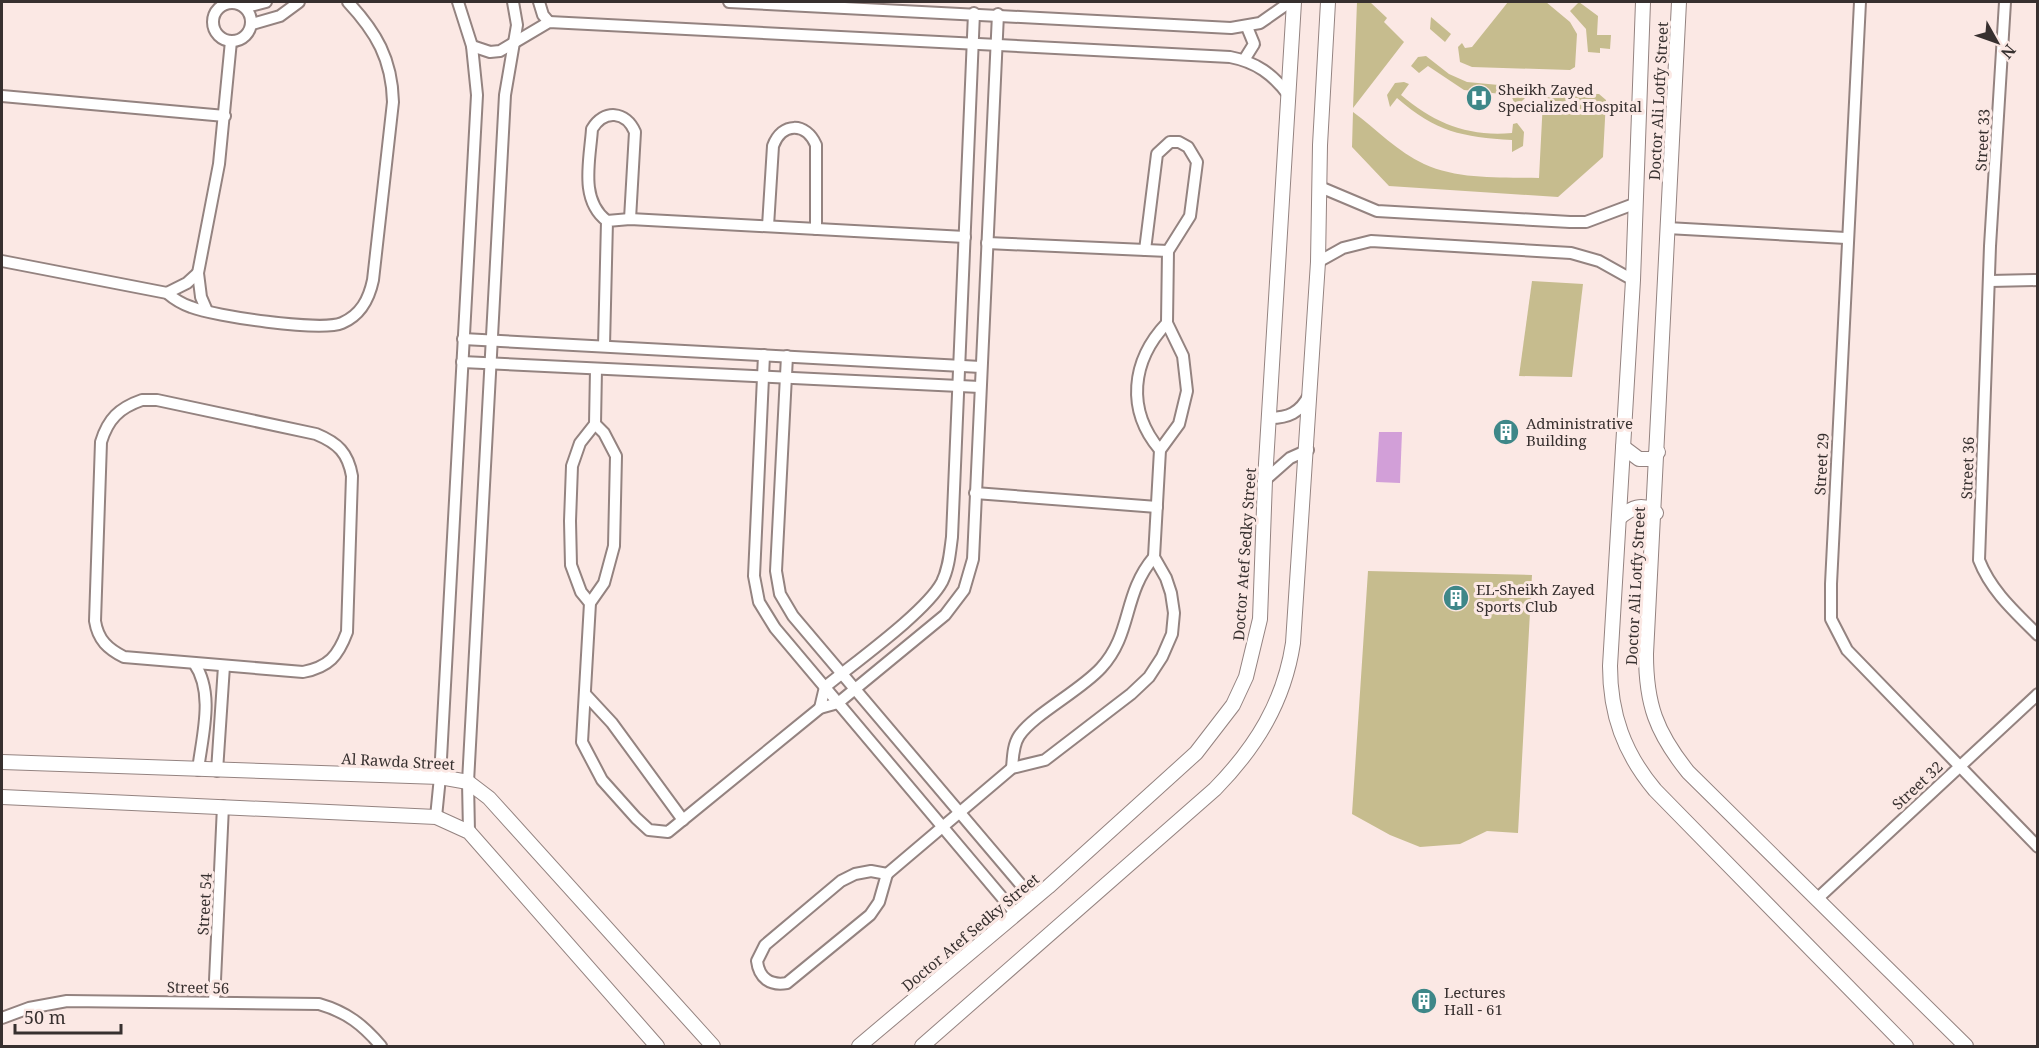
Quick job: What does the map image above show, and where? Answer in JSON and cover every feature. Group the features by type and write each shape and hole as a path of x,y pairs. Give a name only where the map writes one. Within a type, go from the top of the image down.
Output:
{"street":[{"path":"266,2 246,8 233,2 220,7 213,20 218,34 231,41 245,37 252,24 280,16 299,2"},
{"path":"2,261 167,293 182,303 207,312 327,327 353,316 370,294 393,88 388,61 376,35 348,2"},
{"path":"436,817 477,95 472,46 458,2"},
{"path":"469,832 468,782 505,95 517,26 513,2"},
{"path":"539,2 543,15 549,22"},
{"path":"729,2 1247,27 1272,17 1292,2"},
{"name":"Doctor Atef Sedky Street","path":"859,1047 1034,900 1196,753 1233,705 1252,658 1260,619 1265,480 1289,96 1292,2"},
{"path":"922,1047 1215,789 1253,746 1281,695 1290,668 1308,450 1328,2"},
{"name":"Doctor Ali Lotfy Street","path":"1643,2 1633,280 1610,689 1614,711 1629,753 1655,790 1906,1047"},
{"name":"Doctor Ali Lotfy Street","path":"1679,2 1666,228 1656,513 1646,681 1654,717 1667,746 1688,772 1966,1047"},
{"name":"Street 29","path":"1860,2 1846,238 1830,585 1832,619 1847,650 2037,847"},
{"name":"Street 33","path":"1990,281 2005,2"},
{"path":"246,8 252,24"},
{"path":"820,708 825,687 923,605 942,582 947,568 952,537 974,13"},
{"path":"595,424 611,444 617,469 612,558 604,583 590,603 582,742 602,780 649,830 668,832 820,708 838,703 945,615 964,590 973,559 998,14"},
{"path":"472,46 490,52 508,46 549,22 1230,57 1244,60 1269,73 1289,96"},
{"path":"1244,60 1254,44 1247,27"},
{"path":"207,312 201,297 198,273 216,186 231,41"},
{"path":"2,96 225,116"},
{"path":"604,346 607,221 591,204 589,192 592,129 605,115 615,114 624,117 635,132 630,219"},
{"path":"768,226 773,146 777,136 784,129 794,127 804,129 812,136 816,145 816,229"},
{"path":"1012,768 1013,751 1018,736 1089,680 1113,652 1122,635 1134,585 1154,557 1160,450 1179,424 1187,391 1183,356 1167,323 1168,251 1184,227 1193,205 1197,162 1188,147 1179,142 1170,142 1157,154 1145,250"},
{"path":"1320,187 1345,200 1377,211 1558,222 1586,222 1634,204"},
{"path":"607,221 630,219 965,237"},
{"path":"1666,228 1846,238"},
{"path":"1318,262 1343,248 1371,241 1582,255 1599,261 1633,280"},
{"path":"987,243 1168,251"},
{"path":"167,293 187,283 198,273"},
{"path":"1990,281 2037,280"},
{"name":"Street 36","path":"1990,281 1979,560 1986,578 2037,635"},
{"path":"1160,450 1142,422 1138,404 1138,386 1145,351 1167,323"},
{"path":"464,339 981,367"},
{"path":"764,355 754,561 755,589 770,621 1016,914"},
{"path":"787,356 777,583 785,605 1034,900"},
{"path":"462,362 980,387"},
{"path":"590,603 581,592 571,565 571,501 572,466 575,454 595,424 596,369"},
{"path":"1269,418 1283,418 1295,413 1305,404 1311,393"},
{"path":"142,400 157,400 316,434 342,449 350,461 352,476 347,632 340,651 330,663 303,672 195,663 124,657 112,651 97,632 101,442 105,426 115,413 142,400"},
{"path":"1623,447 1639,459 1652,459 1658,452"},
{"path":"1265,480 1290,458 1308,450"},
{"path":"975,493 1157,507"},
{"path":"1619,518 1638,507 1645,507 1656,513"},
{"path":"886,874 871,872 855,874 841,881 759,952 757,961 763,977 778,985 787,984 803,972 870,915 879,902 886,874 942,826 1012,768 1045,760 1060,751 1149,677 1162,657 1172,634 1174,613 1166,578 1154,557"},
{"path":"195,663 204,679 206,692 198,770"},
{"path":"217,771 224,666"},
{"name":"Street 32","path":"1817,899 2037,693"},
{"path":"586,695 612,723 683,820"},
{"name":"Al Rawda Street","path":"2,762 440,777 468,782 510,818 713,1047"},
{"path":"2,797 436,817 469,832 657,1047"},
{"name":"Street 54","path":"214,1002 223,806"},
{"name":"Street 56","path":"2,1018 29,1008 67,1000 319,1004 340,1010 359,1022 381,1047"}],"shaded area":[{"path":"1357,2 1370,2 1387,18 1384,22 1404,42 1353,108"},
{"path":"1508,2 1546,2 1570,22 1577,34 1575,67 1570,70 1472,67 1460,62 1458,47 1462,43 1465,48 1472,47"},
{"path":"1579,2 1598,16 1597,35 1611,35 1610,49 1600,48 1600,53 1588,52 1586,29 1570,11"},
{"path":"1431,17 1451,34 1445,42 1430,29"},
{"path":"1426,56 1449,74 1467,82 1520,87 1525,92 1525,98 1516,107 1511,95 1464,90 1428,66 1419,73 1411,66 1418,57"},
{"path":"1395,83 1409,84 1401,95 1426,113 1452,126 1496,134 1512,133 1513,124 1517,123 1524,132 1523,146 1512,152 1512,140 1478,137 1450,131 1424,118 1397,98 1390,107 1387,95"},
{"path":"1549,93 1599,94 1606,100 1603,157 1558,197 1389,186 1352,147 1353,112 1405,153 1437,169 1480,177 1539,178 1543,100"},
{"path":"1532,281 1583,284 1572,377 1519,376"},
{"path":"1379,432 1402,432 1400,483 1376,482"},
{"path":"1368,571 1532,575 1518,833 1487,831 1460,844 1420,847 1390,835 1352,814"}],"place":[{"name":"Sheikh Zayed Specialized Hospital","path":"1479,98"},
{"name":"Administrative Building","path":"1506,432"},
{"name":"EL-Sheikh Zayed Sports Club","path":"1456,598"},
{"name":"Lectures Hall - 61","path":"1424,1001"}]}
